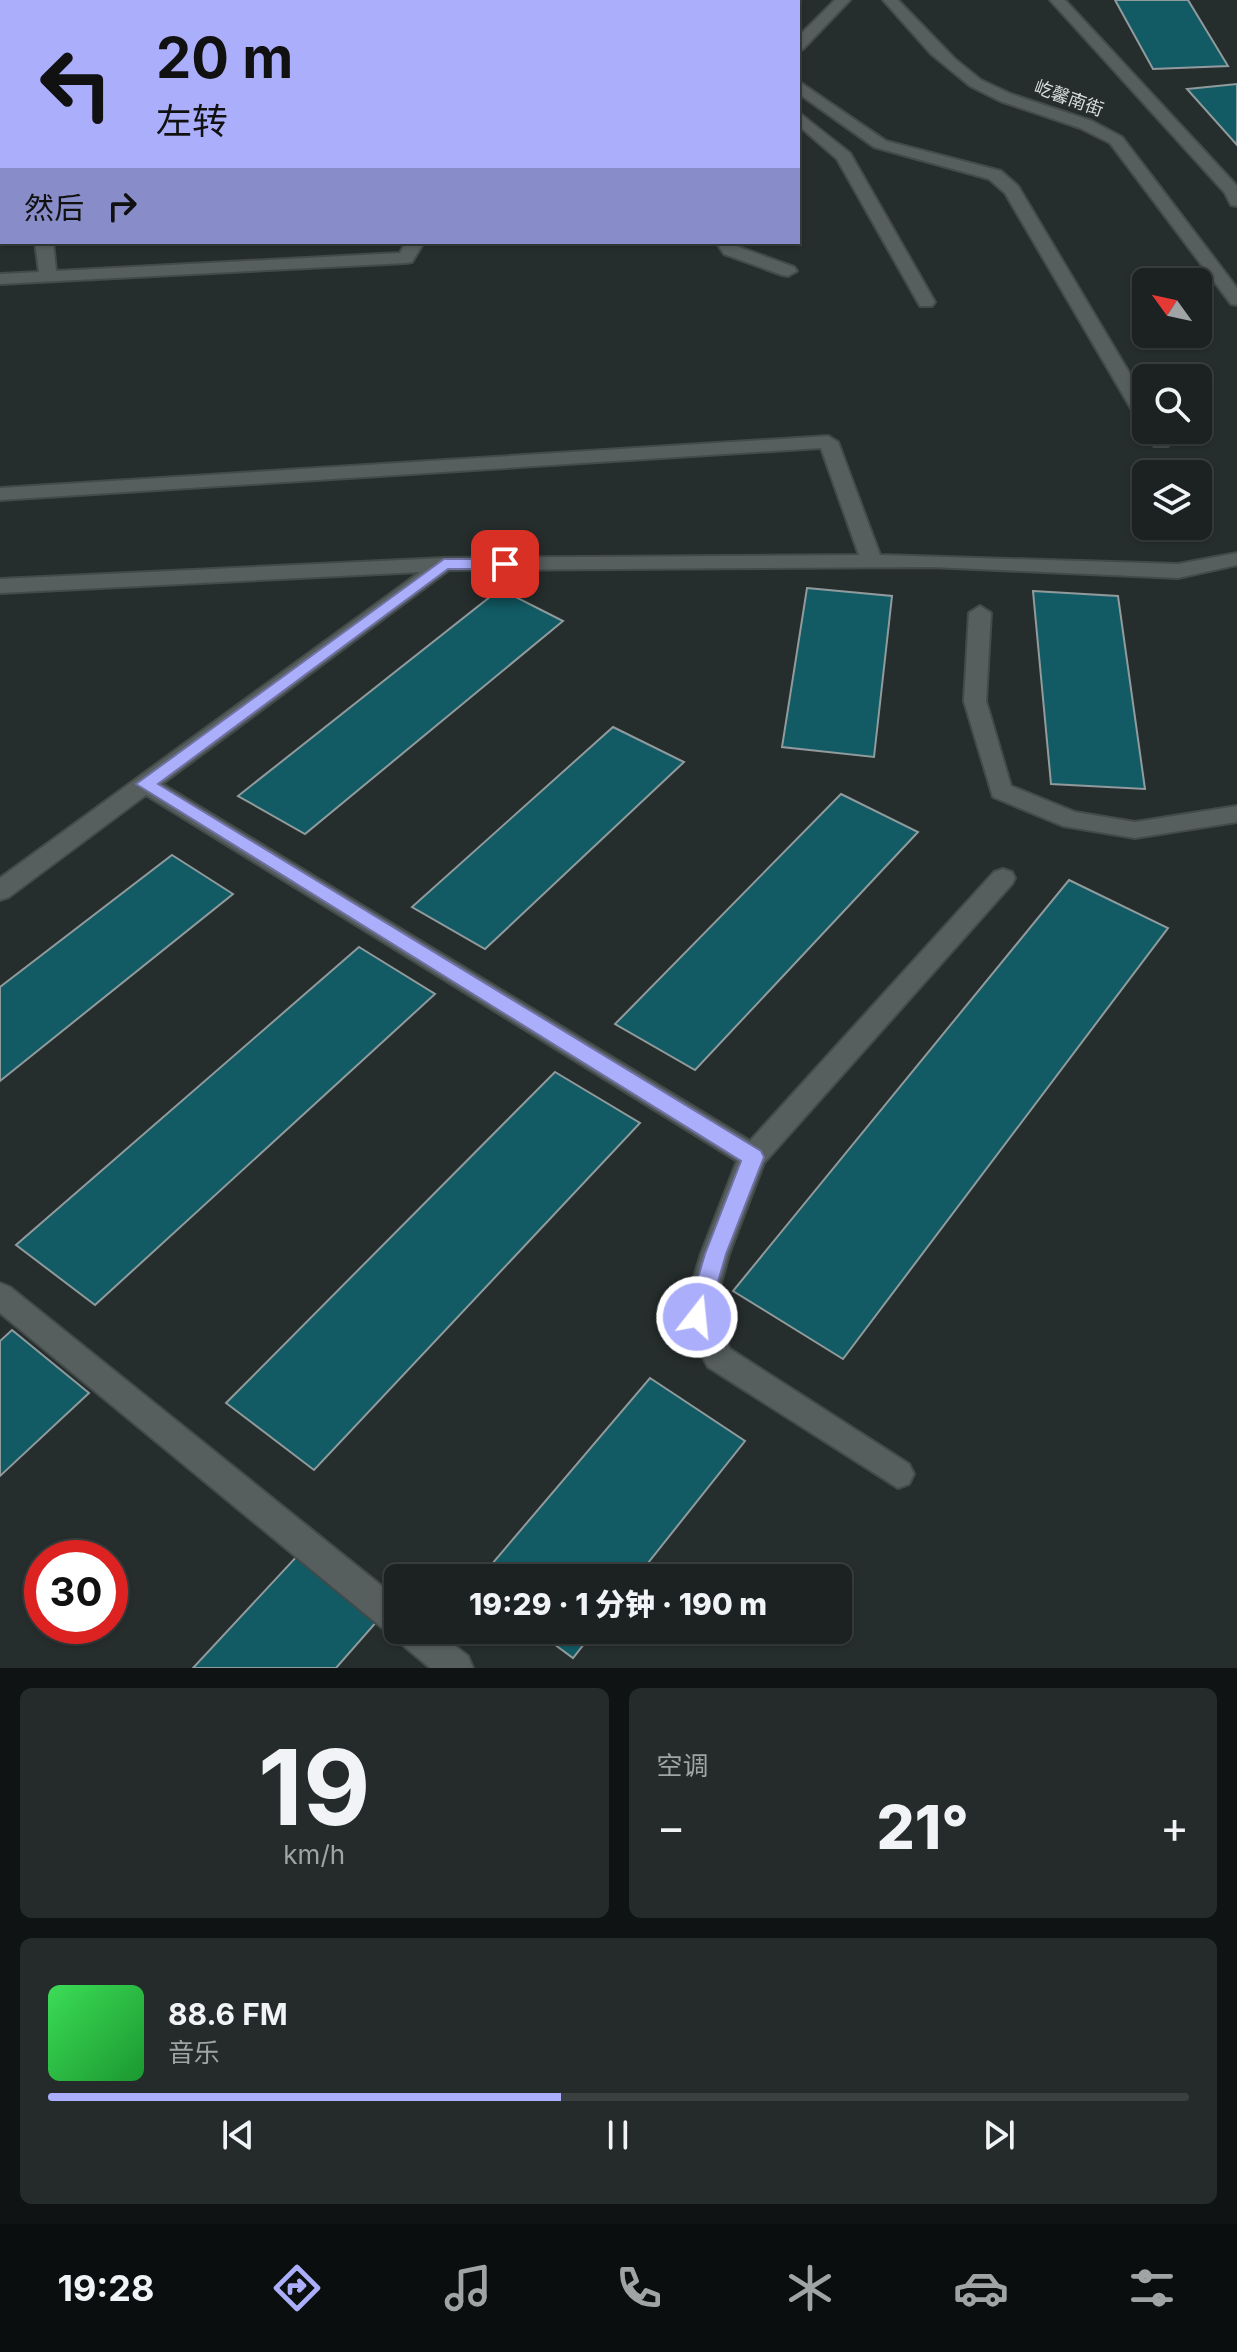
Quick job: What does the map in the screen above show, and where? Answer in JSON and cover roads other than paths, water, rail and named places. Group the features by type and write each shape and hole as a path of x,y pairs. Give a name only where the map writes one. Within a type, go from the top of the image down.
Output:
{"street":[{"path":"800,44 843,0"},
{"name":"屹馨南街","path":"890,0 969,79 991,92 1096,127 1116,140 1237,300"},
{"path":"1057,0 1235,194"},
{"path":"800,87 880,144 995,175 1012,190 1132,393"},
{"path":"800,119 844,156 926,302"},
{"path":"44,244 48,276"},
{"path":"0,279 406,258 414,244"},
{"path":"726,244 730,250 788,271"},
{"path":"0,494 828,442 872,561"},
{"path":"0,586 444,564 872,561 1178,571 1237,559"},
{"path":"0,891 444,564"},
{"path":"980,613 975,701 1001,791 1071,820 1135,830 1237,814"},
{"path":"145,784 753,1157"},
{"path":"898,1474 719,1358 697,1317 715,1254 753,1157 1003,878"},
{"path":"0,1296 384,1609"},
{"path":"427,1644 456,1668"}]}
